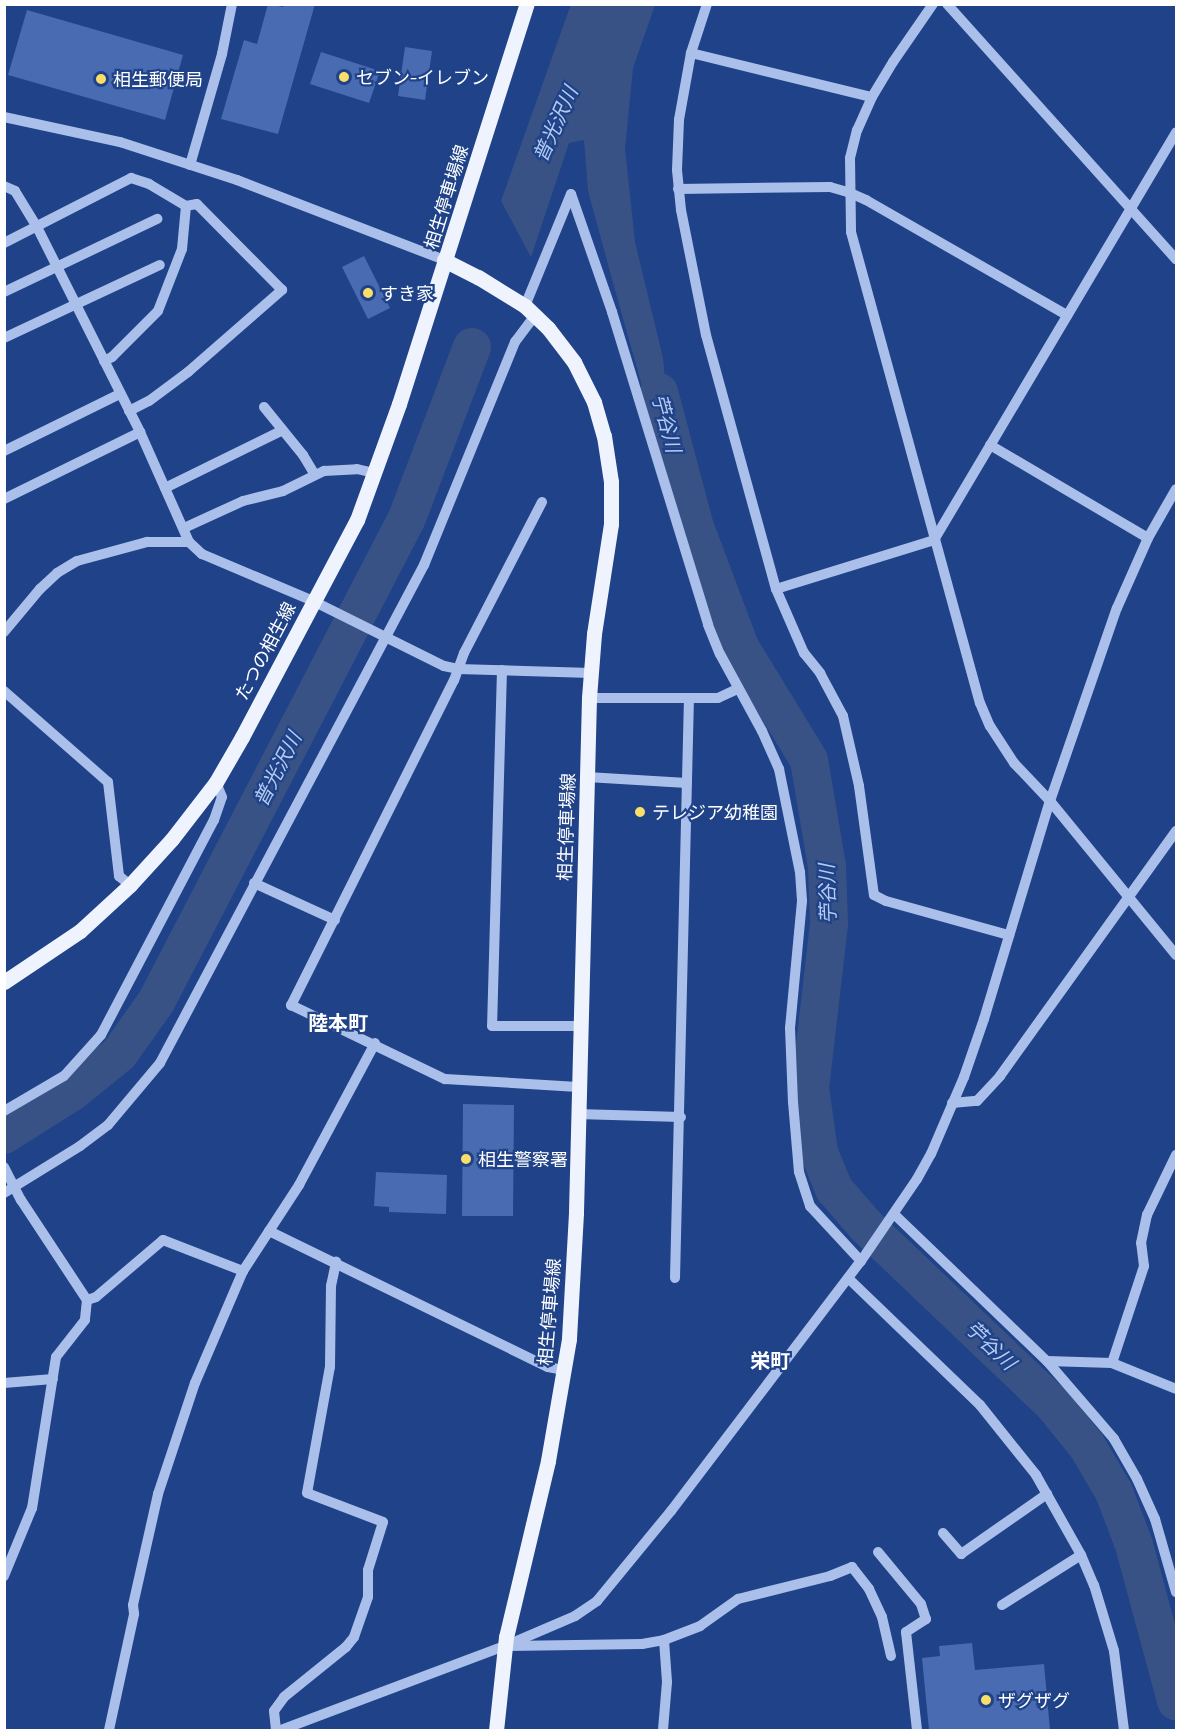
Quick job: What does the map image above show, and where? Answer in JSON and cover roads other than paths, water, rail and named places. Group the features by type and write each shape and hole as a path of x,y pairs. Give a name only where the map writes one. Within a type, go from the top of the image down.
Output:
{"main road":[{"name":"相生停車場線","path":"496,1731 505,1646 548,1461 564,1370 573,1287 591,673 611,524 611,482 604,436 594,402 574,362 530,310 478,276 444,260 527,4"},
{"name":"たつの相生線","path":"4,982 80,931 130,885 172,839 216,782 320,604 357,520 399,404 444,260"}],"street":[{"path":"190,165 222,54 232,4"},
{"path":"707,4 690,53 679,120 678,189 706,335 776,589 804,653 820,674 843,716 859,786 874,895 886,901 1010,934"},
{"path":"933,4 872,96 857,130 850,158 848,192 850,232 980,703 990,726 1014,763 1050,801 1176,955"},
{"path":"947,4 1176,259"},
{"path":"690,53 872,96"},
{"path":"4,117 120,142 395,239 444,260"},
{"path":"776,589 934,540 1176,132"},
{"path":"4,243 130,178 149,184 186,206 197,204 282,290 188,372 149,401 129,411"},
{"path":"4,186 15,191 37,226 140,432 189,542 202,554 320,604 444,666 458,669 591,673"},
{"path":"678,189 830,187 848,192 866,200 1066,315"},
{"path":"9,1190 80,1146 108,1125 160,1063 442,525 530,310 571,194 612,312 690,573 716,645 737,689 762,731 779,770 800,872 801,901 790,1028 799,1172 810,1206 863,1258"},
{"path":"104,361 112,357 158,311 182,249 186,206"},
{"path":"4,292 157,219"},
{"path":"4,338 160,265"},
{"path":"4,451 120,394"},
{"path":"264,407 303,455 315,475"},
{"path":"165,488 283,430"},
{"path":"4,499 140,432"},
{"path":"990,446 1148,538"},
{"path":"183,528 243,501 283,490 315,475 338,468 374,473"},
{"path":"281,1731 505,1646 575,1616 597,1601 671,1511 863,1258 892,1217 931,1154 952,1103 976,1043 1050,801 1117,608 1148,538 1176,489"},
{"path":"542,502 464,652 458,669 335,920 291,1005 375,1043 445,1079 578,1087"},
{"path":"4,632 40,589 57,573 77,561 147,543 189,542"},
{"path":"502,670 492,1026 580,1026"},
{"path":"590,698 718,698 737,689"},
{"path":"4,691 108,782 119,876 130,885"},
{"path":"675,1278 681,1117 689,698"},
{"path":"587,777 687,783"},
{"path":"4,1111 64,1076 101,1035 214,820 222,797 216,782"},
{"path":"952,1103 977,1101 1000,1076 1176,831"},
{"path":"254,883 335,920"},
{"path":"109,1731 134,1614 133,1605 158,1494 191,1393 243,1271 304,1177 375,1043"},
{"path":"578,1114 681,1117"},
{"path":"1112,1363 1144,1266 1141,1243 1147,1215 1176,1155"},
{"path":"4,1576 32,1508 56,1357 85,1320 87,1300 9,1190 7,1171"},
{"path":"892,1217 1047,1361 1114,1439 1137,1479 1155,1519 1176,1592"},
{"path":"269,1231 548,1367 564,1370"},
{"path":"87,1300 96,1297 163,1240 243,1271"},
{"path":"276,1731 274,1711 284,1697 346,1647 354,1637 368,1598 368,1570 383,1522 306,1493 330,1367 331,1286 336,1262"},
{"path":"848,1278 980,1405 1036,1475 1081,1556 1094,1585 1114,1651 1124,1731"},
{"path":"1047,1361 1112,1363 1176,1389"},
{"path":"4,1383 53,1379"},
{"path":"943,1533 961,1554 1047,1494"},
{"path":"879,1552 921,1604 926,1619 906,1632 917,1731"},
{"path":"1002,1605 1081,1556"},
{"path":"505,1646 642,1644 664,1640 700,1626 738,1599 830,1576 852,1567 869,1589 882,1617 891,1656"},
{"path":"663,1731 667,1682 664,1640"}],"water":[{"path":"571,4 655,5 633,68 625,149 635,242 663,358 676,489 649,411 588,191 584,140 569,143 531,257 501,201"}],"waterway":[{"name":"普光沢川","path":"4,1135 72,1092 119,1054 156,1002 407,518 472,347"},
{"name":"苧谷川","path":"659,392 695,527 740,647 809,760 827,866 829,924 810,1088 819,1152 834,1189 867,1227 1053,1404 1087,1446 1114,1492 1134,1545 1176,1701"}],"place":[{"name":"セブン-イレブン","path":"344,77"},
{"name":"相生郵便局","path":"101,79"},
{"name":"すき家","path":"368,293"},
{"name":"テレジア幼稚園","path":"640,812"},
{"name":"相生警察署","path":"466,1159"},
{"name":"ザグザグ","path":"986,1700"}],"district":[{"name":"陸本町","path":"338,1022"},
{"name":"栄町","path":"770,1360"}]}
